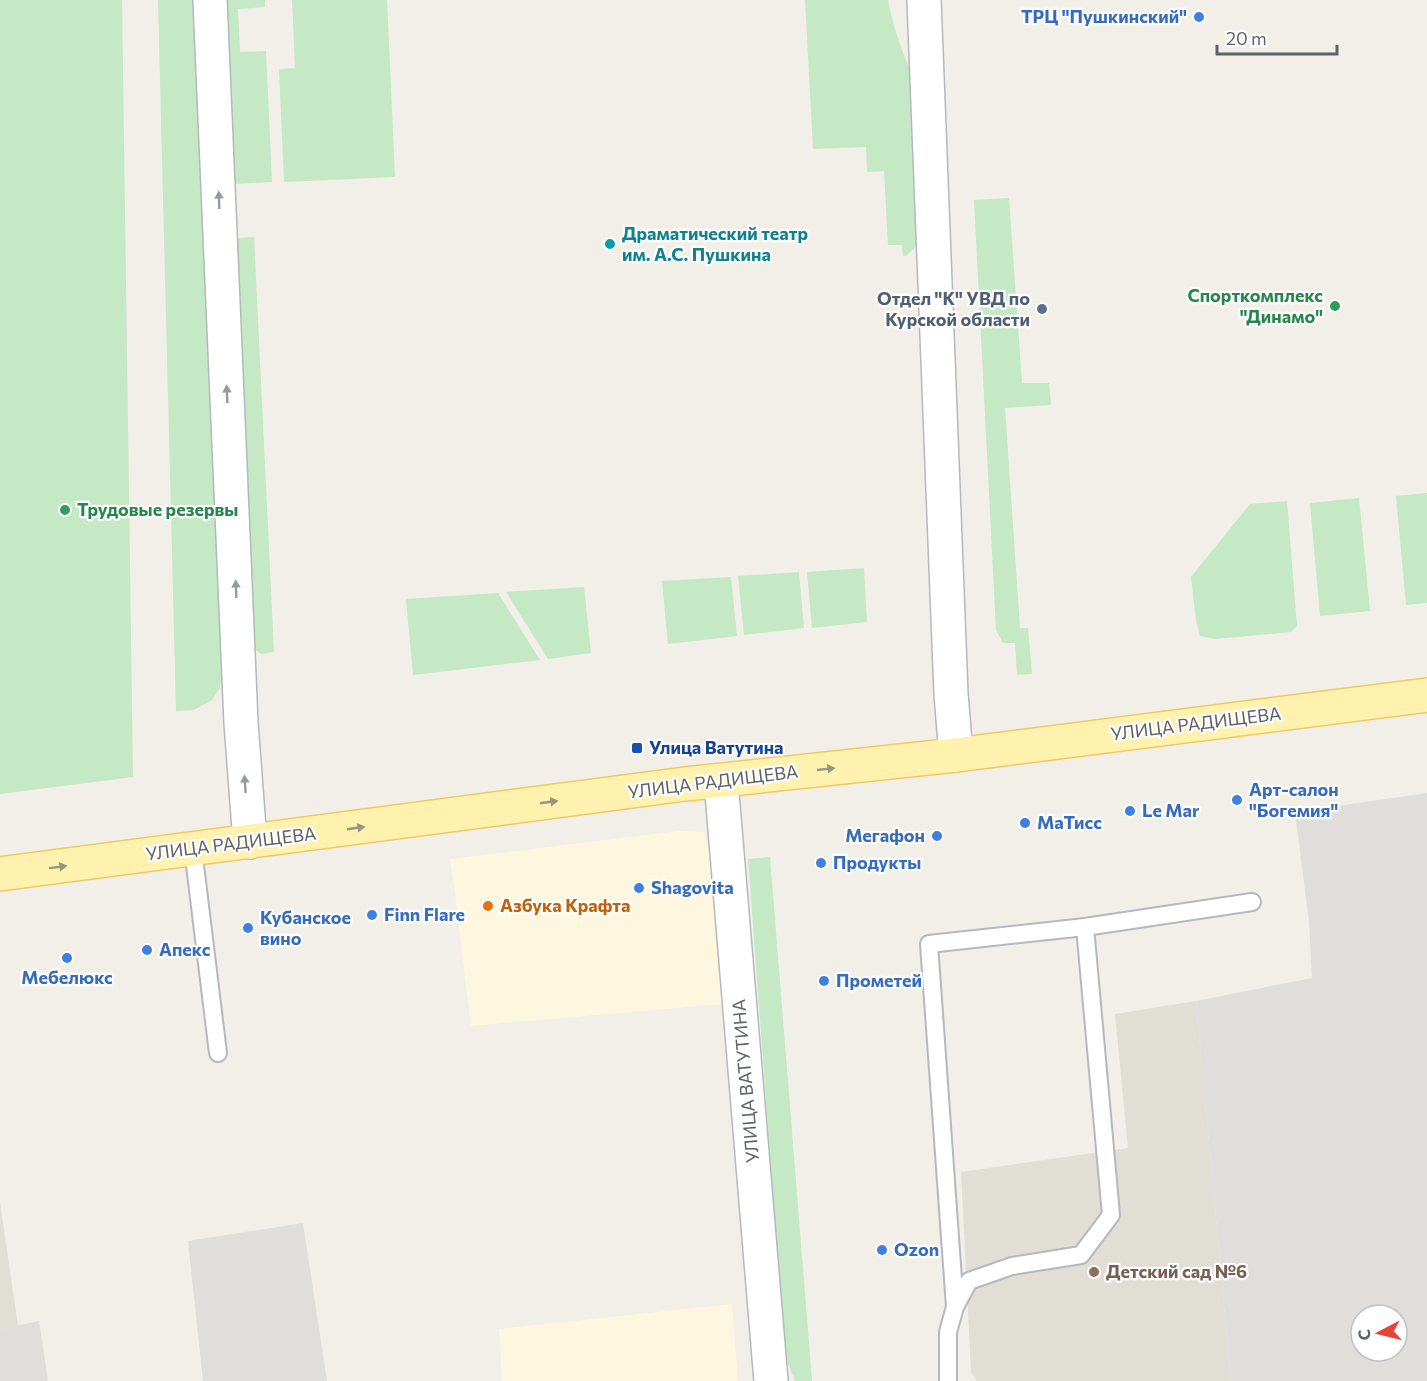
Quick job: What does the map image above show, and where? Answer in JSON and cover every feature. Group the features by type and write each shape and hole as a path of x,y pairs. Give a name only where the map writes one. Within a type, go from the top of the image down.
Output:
{"main road":[{"name":"УЛИЦА РАДИЩЕВА","path":"0,874 674,786 956,755 1427,695"}],"street":[{"path":"210,0 241,723 250,842"},
{"path":"924,0 951,694 956,755"},
{"name":"УЛИЦА ВАТУТИНА","path":"721,781 771,1381"}],"lane":[{"path":"193,849 218,1053"},
{"path":"955,1307 928,944 1084,927 1252,902"},
{"path":"948,1381 948,1332 955,1307 969,1281 1012,1266 1081,1255 1111,1215 1084,927"}],"shaded area":[{"path":"1427,793 1427,1381 1231,1381 1196,1001 1312,978 1309,922 1295,812"},
{"path":"679,831 704,832 714,872 722,1004 471,1026 450,859"},
{"name":"Детский сад №6","path":"1196,1001 1231,1381 977,1381 971,1372 961,1172 1128,1148 1115,1014"},
{"path":"0,1202 18,1326 0,1329"},
{"path":"303,1223 327,1381 203,1381 188,1241"},
{"path":"732,1304 738,1381 502,1381 499,1329"},
{"path":"39,1321 48,1381 0,1381 0,1329"}],"green space":[{"name":"Трудовые резервы","path":"0,0 122,0 133,777 0,794"},
{"path":"158,0 195,0 222,668 220,688 212,700 194,710 176,711"},
{"path":"226,0 265,0 265,7 238,9 240,52 266,51 272,182 233,184"},
{"path":"292,0 387,0 395,177 284,182 279,69 295,68"},
{"path":"805,0 888,0 898,38 912,74 919,243 906,256 903,256 902,245 888,245 884,171 867,172 866,147 813,149"},
{"path":"1009,198 1022,383 1049,383 1051,405 1005,408 1020,628 1028,628 1032,674 1017,675 1015,643 1003,643 996,630 974,200"},
{"path":"254,237 274,652 261,654 254,649 236,238"},
{"path":"1427,493 1427,603 1406,605 1396,496"},
{"path":"1359,498 1370,611 1320,616 1310,503"},
{"path":"1287,501 1297,626 1291,632 1215,639 1200,636 1191,577 1250,504"},
{"path":"864,568 867,622 812,628 807,572"},
{"path":"799,572 804,628 744,635 738,576"},
{"path":"731,577 737,636 668,644 662,581"},
{"path":"584,587 591,653 548,659 506,592"},
{"path":"498,593 540,660 413,675 406,599"},
{"path":"770,857 812,1381 795,1381 788,1364 783,1326 748,859"}],"place":[{"name":"ТРЦ \"Пушкинский\"","path":"1199,17"},
{"name":"Драматический театр им. А.С. Пушкина","path":"610,244"},
{"name":"Спорткомплекс \"Динамо\"","path":"1335,306"},
{"name":"Отдел \"К\" УВД по Курской области","path":"1042,309"},
{"name":"Трудовые резервы","path":"65,510"},
{"name":"Улица Ватутина","path":"637,748"},
{"name":"Арт-салон \"Богемия\"","path":"1237,800"},
{"name":"Le Mar","path":"1130,811"},
{"name":"МаТисс","path":"1025,823"},
{"name":"Мегафон","path":"937,836"},
{"name":"Продукты","path":"821,863"},
{"name":"Shagovita","path":"639,888"},
{"name":"Азбука Крафта","path":"488,906"},
{"name":"Finn Flare","path":"372,915"},
{"name":"Кубанское вино","path":"248,928"},
{"name":"Апекс","path":"147,950"},
{"name":"Мебелюкс","path":"67,958"},
{"name":"Прометей","path":"824,981"},
{"name":"Ozon","path":"882,1250"},
{"name":"Детский сад №6","path":"1094,1272"}]}
